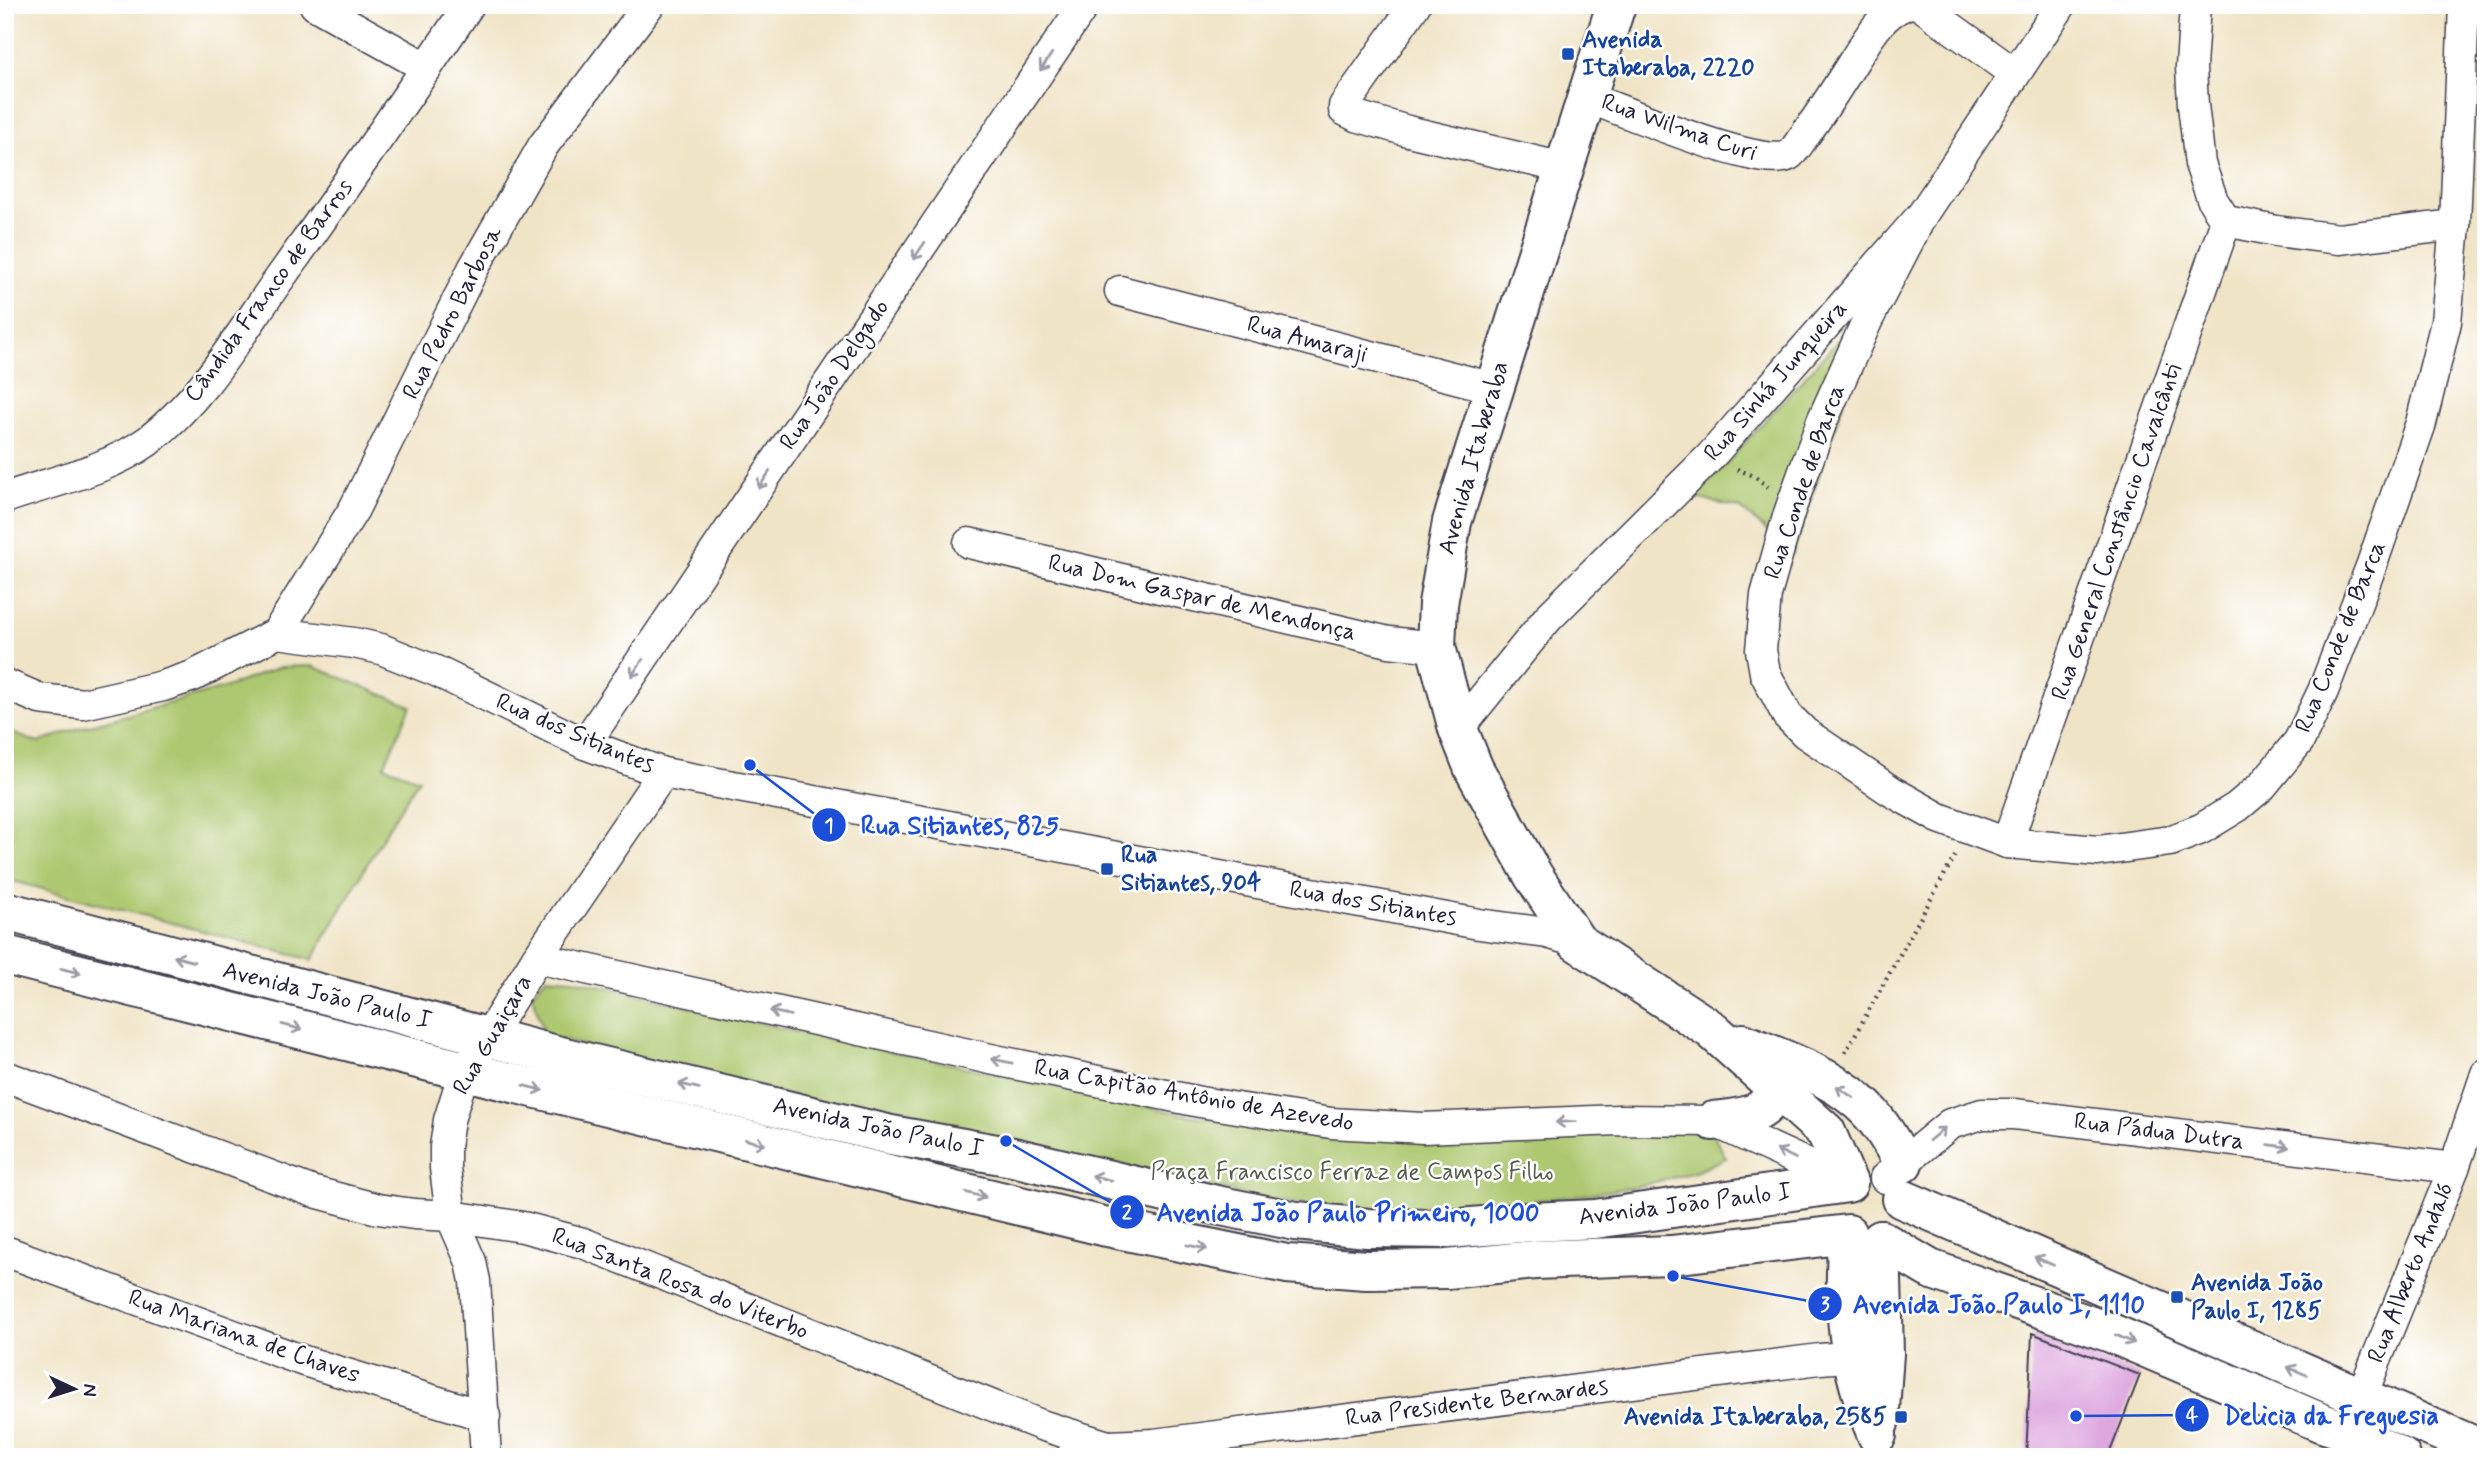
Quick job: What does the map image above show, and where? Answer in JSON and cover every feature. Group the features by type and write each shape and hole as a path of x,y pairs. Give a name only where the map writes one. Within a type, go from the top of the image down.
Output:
{"main road":[{"name":"Avenida Itaberaba","path":"1616,5 1452,522 1438,604 1436,647 1458,729 1474,769 1533,875 1577,942 1712,1030 1884,1181"},
{"name":"Avenida João Paulo I","path":"5,911 487,1037 891,1135 1013,1157 1216,1205 1323,1224 1367,1228 1448,1229 1595,1219 1884,1181"},
{"name":"Avenida João Paulo I","path":"5,955 467,1072 1107,1227 1287,1264 1366,1270 1447,1269 1535,1260 1671,1255 1864,1237"},
{"name":"Avenida Itaberaba","path":"1712,1030 1829,1082 1858,1101 1887,1133 1884,1181"},
{"path":"1713,1121 1750,1115 1765,1108 1772,1094 1771,1082"},
{"path":"1864,1237 1891,1235 1902,1216 1884,1181"},
{"path":"2401,1457 2347,1431 2322,1423 2111,1333 1930,1269 1841,1226 1836,1205 1839,1195 1884,1181 2289,1368 2361,1396 2486,1451"},
{"path":"1864,1237 1868,1355 1882,1402 1878,1446"}],"street":[{"path":"315,5 427,68"},
{"name":"Cândida Franco de Barros","path":"5,498 104,465 145,442 177,417 225,355 469,5"},
{"name":"Rua Pedro Barbosa","path":"277,633 354,509 473,269 543,146 649,5"},
{"name":"Rua João Delgado","path":"586,744 1084,5"},
{"path":"1415,5 1344,106 1344,110 1408,131 1564,168"},
{"name":"Rua Wilma Curi","path":"1586,97 1736,152 1770,159 1785,158 1822,113 1871,34 1889,14 1905,5"},
{"path":"1920,5 2015,74"},
{"name":"Rua Sinhá Junqueira","path":"1458,729 1548,618 1710,457 1922,215 2061,5"},
{"path":"2195,5 2191,67 2200,164 2213,201 2226,221 2340,239 2455,225"},
{"name":"Rua Conde de Barca","path":"1922,215 1867,321 1822,421 1789,513 1773,566 1762,624 1761,650 1765,673 1787,715 1805,733 1840,759 1939,818 2007,843 2098,851 2170,841 2201,829 2237,807 2262,786 2299,741 2323,691 2421,423 2446,322 2455,225 2463,5"},
{"path":"2460,87 2486,71"},
{"name":"Rua General Constâncio Cavalcânti","path":"2007,843 2226,221"},
{"name":"Rua Amaraji","path":"1120,291 1494,388"},
{"name":"Rua Dom Gaspar de Mendonça","path":"969,543 1389,642 1436,647"},
{"path":"5,684 40,699 83,704 163,686 193,676 277,633"},
{"name":"Rua dos Sitiantes","path":"277,633 332,639 380,649 436,671 586,744 663,773 1479,924 1547,933 1577,942"},
{"name":"Rua Guaiçara","path":"486,1457 475,1281 471,1262 451,1216 445,1147 449,1119 459,1088 487,1037 537,958 663,773"},
{"name":"Rua Capitão Antônio de Azevedo","path":"537,958 995,1060 1200,1102 1331,1123 1423,1128 1631,1120 1713,1121 1884,1181"},
{"name":"Rua Alberto Andaló","path":"2347,1431 2454,1168 2486,1074"},
{"name":"Rua Santa Rosa do Viterbo","path":"5,1076 311,1191 378,1209 523,1227 583,1243 1041,1425 1108,1446"},
{"name":"Rua Pádua Dutra","path":"1884,1181 1950,1124 1982,1114 2014,1114 2454,1168"},
{"name":"Rua Mariana de Chaves","path":"5,1251 304,1361 485,1416"},
{"name":"Rua Presidente Bernardes","path":"1071,1457 1108,1446 1155,1450 1868,1355"}],"path":[{"path":"1710,457 1756,477 1774,492 1789,513"},
{"path":"1829,1082 1970,829"}],"green space":[{"path":"1879,295 1793,554 1740,508 1695,498"},
{"path":"312,666 411,706 384,766 419,779 312,960 5,879 5,730 38,743 76,729 224,688 280,667"},
{"name":"Praça Francisco Ferraz de Campos Filho","path":"546,977 573,979 809,1035 1181,1114 1259,1126 1710,1128 1726,1158 1695,1172 1634,1187 1473,1208 1356,1211 1270,1200 879,1117 545,1036 532,994"}],"building":[{"path":"2032,1333 2140,1375 2108,1457 2026,1457"}],"place":[{"name":"Avenida Itaberaba, 2220","path":"1568,54"},
{"name":"Rua Sitiantes, 825","path":"750,765"},
{"name":"Rua Sitiantes, 904","path":"1107,869"},
{"name":"Avenida João Paulo Primeiro, 1000","path":"1006,1141"},
{"name":"Avenida João Paulo I, 1110","path":"1673,1276"},
{"name":"Avenida João Paulo I, 1285","path":"2177,1297"},
{"name":"Delicia da Freguesia","path":"2076,1416"},
{"name":"Avenida Itaberaba, 2585","path":"1901,1417"}]}
